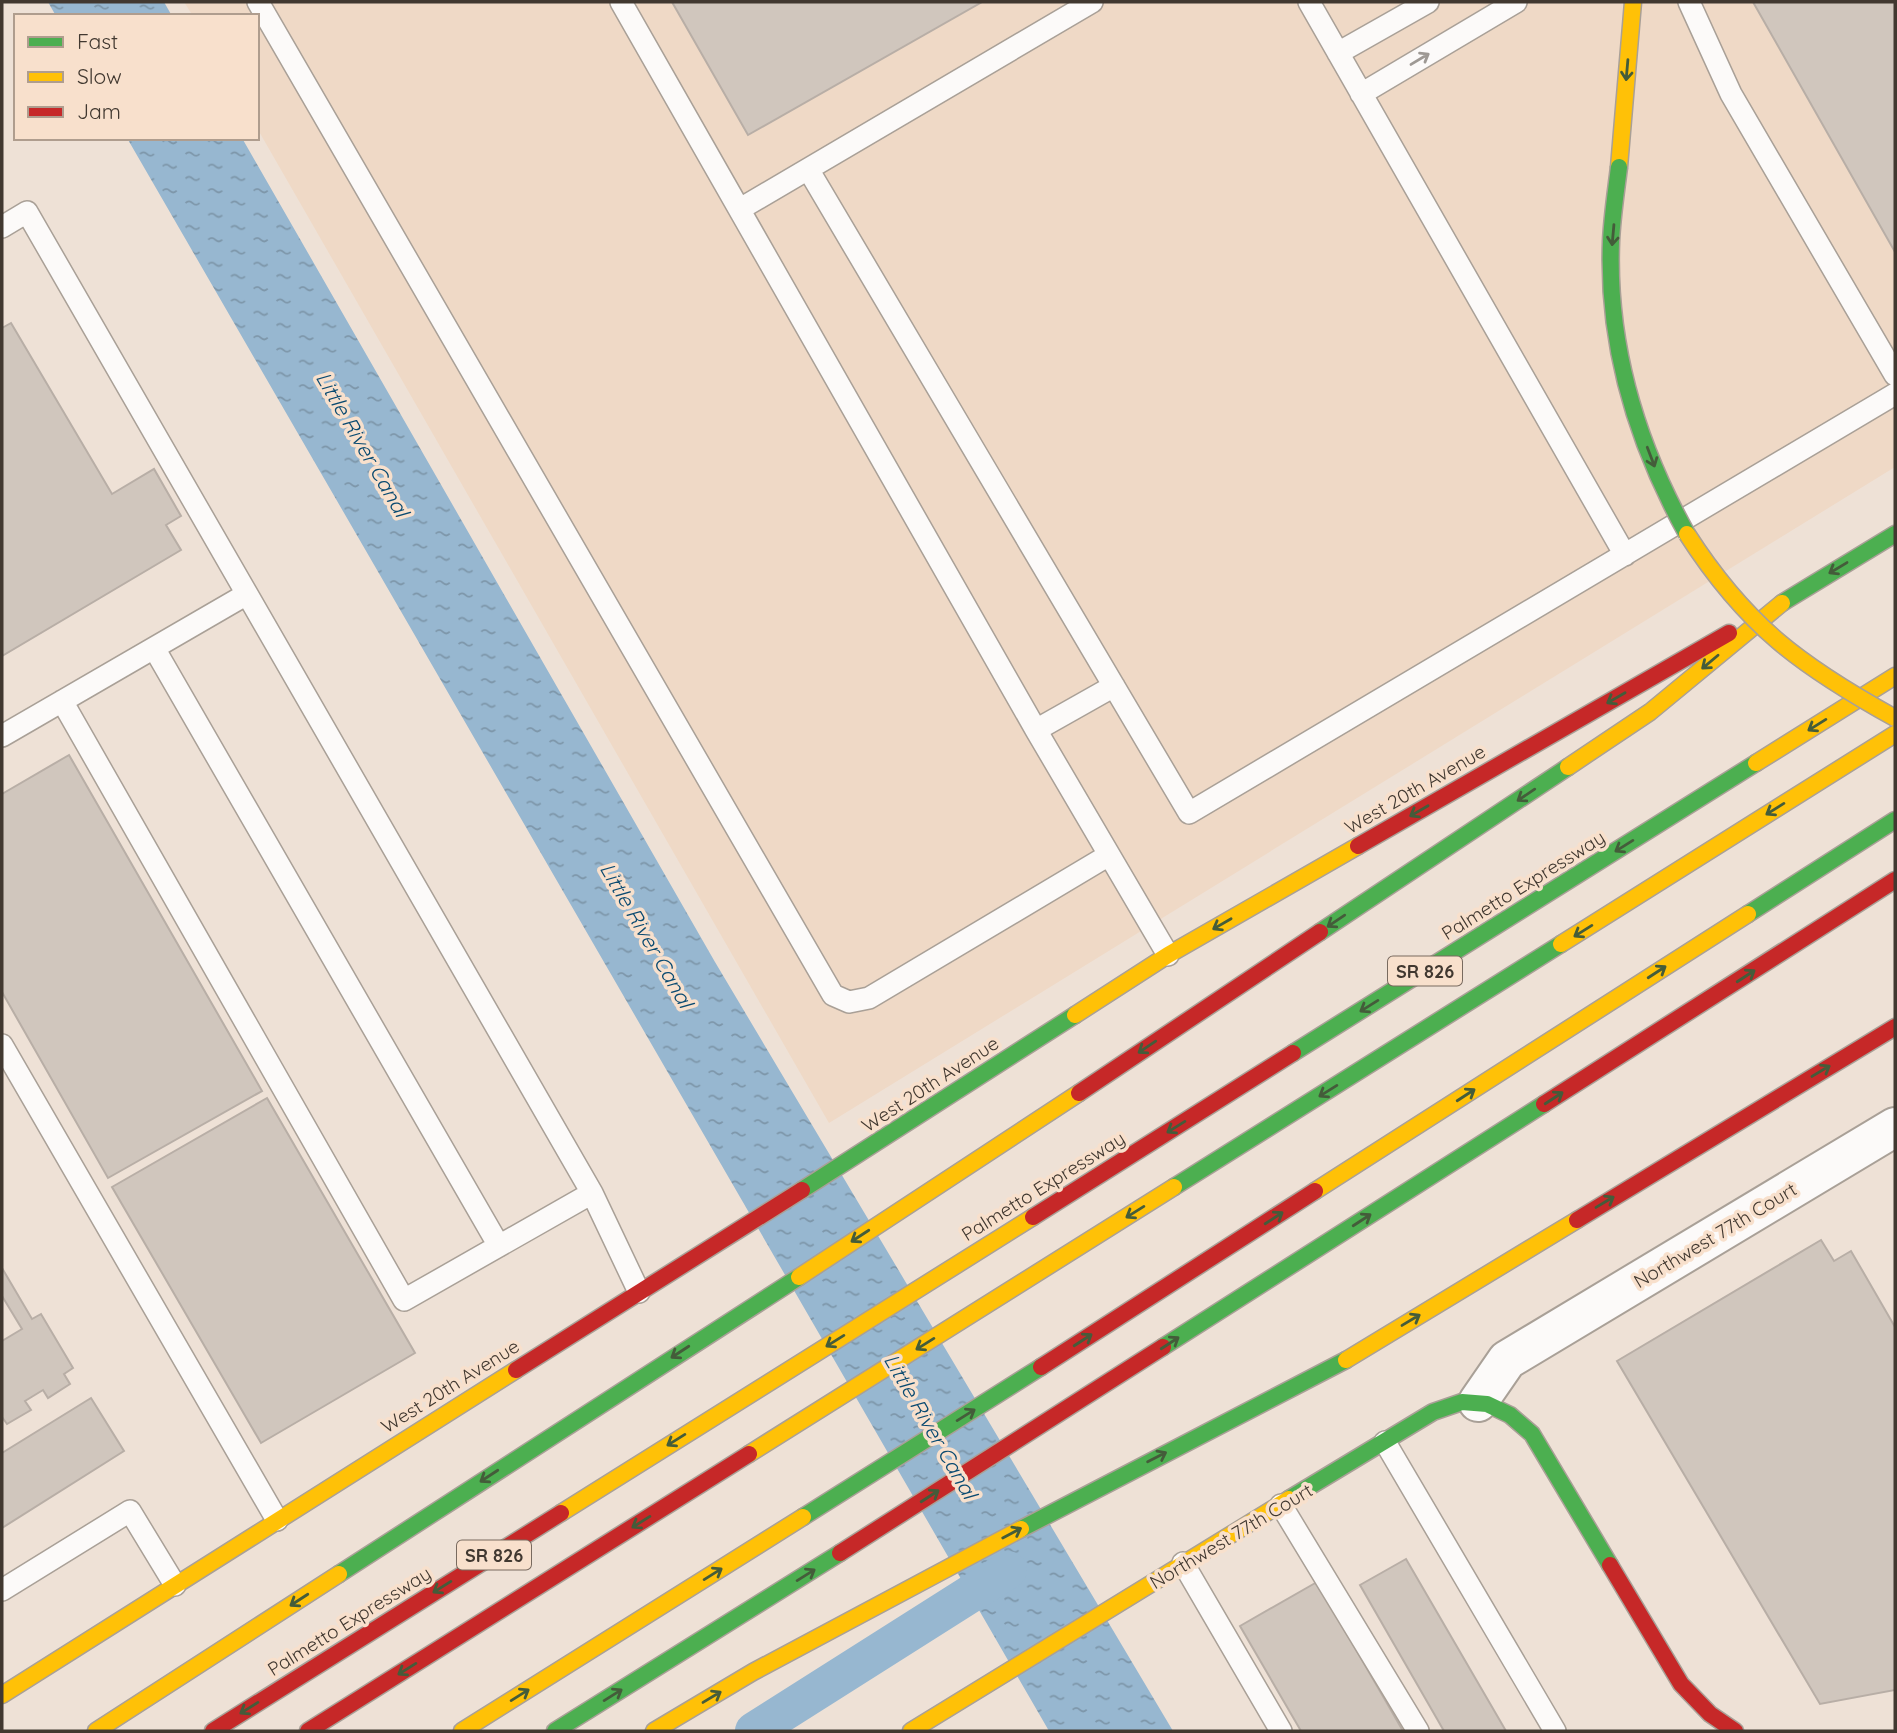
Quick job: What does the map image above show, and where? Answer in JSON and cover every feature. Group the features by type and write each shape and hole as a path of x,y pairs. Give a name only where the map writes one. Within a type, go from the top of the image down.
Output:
{"main road":[{"path":"1633,2 1611,251 1617,337 1631,408 1665,493 1716,579 1775,640 1839,688 1895,718"},
{"name":"West 20th Avenue","path":"2,1695 862,1153 1168,955 1782,603 1895,534"},
{"path":"96,1731 918,1200 1650,712 1782,603"},
{"name":"Palmetto Expressway","path":"213,1731 1895,676"},
{"path":"308,1731 1895,734"},
{"path":"462,1731 1025,1377 1895,820"},
{"path":"555,1731 872,1533 1895,880"},
{"path":"654,1731 753,1672 908,1587 1353,1356 1895,1027"},
{"name":"Northwest 77th Court","path":"919,1729 1183,1563 1444,1406 1478,1402 1506,1412 1532,1434 1681,1684 1710,1714 1735,1731"}],"street":[{"name":"Northwest 77th Court","path":"1478,1402 1507,1360 1895,1127"}],"lane":[{"path":"258,2 833,995 849,1002 869,998 1108,855"},
{"path":"621,2 1036,730 1168,955"},
{"path":"740,209 1093,2"},
{"path":"1309,2 1625,555"},
{"path":"1338,53 1428,2"},
{"path":"1362,93 1516,2"},
{"path":"1689,2 1731,94 1895,375"},
{"path":"808,169 1189,813 1895,394"},
{"path":"2,227 27,212 592,1193 639,1292"},
{"path":"2,736 247,594"},
{"path":"154,648 499,1246"},
{"path":"1036,730 1114,686"},
{"path":"62,701 404,1300 592,1193"},
{"path":"2,1045 277,1520"},
{"path":"1385,1442 1555,1731"},
{"path":"1282,1505 1418,1731"},
{"path":"2,1590 130,1511 175,1585"},
{"path":"1183,1563 1282,1731"}],"shaded area":[{"path":"184,2 1895,2 1895,467 829,1123 259,131 259,14 192,14"}],"water":[{"path":"48,2 164,2 171,14 55,14"},
{"name":"Little River Canal","path":"128,140 243,140 715,962 1173,1731 1049,1731"}],"building":[{"path":"672,2 982,2 748,135"},
{"path":"1753,2 1895,2 1895,252"},
{"path":"11,323 112,494 154,469 181,516 166,525 181,550 2,656 2,328"},
{"path":"69,755 262,1091 108,1178 2,992 2,794"},
{"path":"267,1098 415,1353 261,1443 112,1187"},
{"path":"1821,1240 1834,1261 1851,1251 1895,1327 1895,1690 1820,1704 1617,1361"},
{"path":"2,1268 32,1319 41,1314 73,1368 64,1374 70,1384 48,1398 43,1390 25,1401 31,1410 7,1424 2,1417 2,1341 22,1329 2,1296"},
{"path":"91,1398 124,1451 2,1528 2,1453"},
{"path":"1406,1559 1506,1731 1444,1731 1360,1585"},
{"path":"1317,1582 1403,1731 1301,1731 1240,1626"}],"waterway":[{"path":"754,1731 1008,1570"}],"traffic: fast":[{"path":"1619,167 1612,233 1611,281 1620,356 1629,393 1653,465 1687,534"},
{"path":"1782,603 1895,534"},
{"path":"1293,1053 1756,763"},
{"path":"1320,932 1568,767"},
{"path":"1748,914 1895,820"},
{"path":"1174,1187 1561,944"},
{"path":"802,1190 1075,1015"},
{"path":"1163,1347 1544,1104"},
{"path":"339,1574 799,1277"},
{"path":"1021,1529 1346,1360"},
{"path":"803,1517 1041,1367"},
{"path":"1289,1499 1433,1412 1462,1402 1487,1404 1510,1415 1532,1434 1610,1565"},
{"path":"555,1731 840,1553"}],"traffic: slow":[{"path":"1619,167 1633,2"},
{"path":"1687,534 1731,594 1778,641 1831,680 1895,718"},
{"path":"1568,767 1650,712 1782,603"},
{"path":"1756,763 1895,676"},
{"path":"1561,944 1895,734"},
{"path":"1075,1015 1168,955 1358,846"},
{"path":"1315,1191 1748,914"},
{"path":"799,1277 1079,1093"},
{"path":"749,1454 1174,1187"},
{"path":"561,1513 1033,1217"},
{"path":"1346,1360 1577,1220"},
{"path":"2,1695 516,1370"},
{"path":"911,1731 1289,1499"},
{"path":"462,1731 803,1517"},
{"path":"654,1731 753,1672 1021,1529"},
{"path":"96,1731 339,1574"}],"traffic: jam":[{"path":"1358,846 1729,633"},
{"path":"1544,1104 1895,880"},
{"path":"1079,1093 1320,932"},
{"path":"1577,1220 1895,1027"},
{"path":"1033,1217 1293,1053"},
{"path":"516,1370 802,1190"},
{"path":"1041,1367 1315,1191"},
{"path":"840,1553 1163,1347"},
{"path":"308,1731 749,1454"},
{"path":"213,1731 561,1513"},
{"path":"1610,1565 1681,1684 1710,1714 1735,1731"}]}
